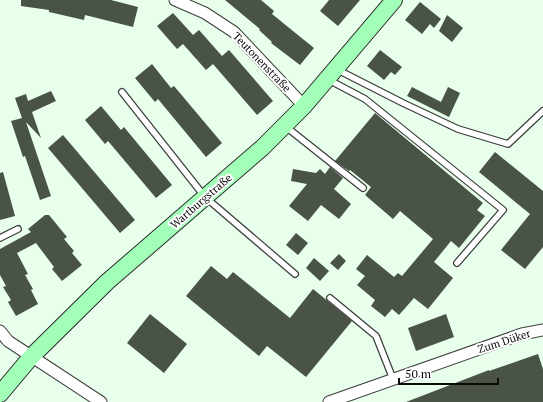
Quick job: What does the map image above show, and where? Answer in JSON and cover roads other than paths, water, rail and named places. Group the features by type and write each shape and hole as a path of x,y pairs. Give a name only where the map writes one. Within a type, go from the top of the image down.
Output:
{"main road":[{"name":"Wartburgstraße","path":"0,394 31,356 107,282 262,148 304,106 394,0"}],"street":[{"name":"Teutonenstraße","path":"175,0 205,13 234,32 304,106"},
{"name":"Zum Düker","path":"329,402 522,334 543,330"},
{"path":"0,331 8,341 101,402"}],"lane":[{"path":"332,74 403,103 458,129 508,144 543,111"},
{"path":"332,74 503,210 457,263"},
{"path":"122,92 205,197 295,274"},
{"path":"285,125 363,188"},
{"path":"0,238 18,229"},
{"path":"330,298 376,336 393,379"}]}
